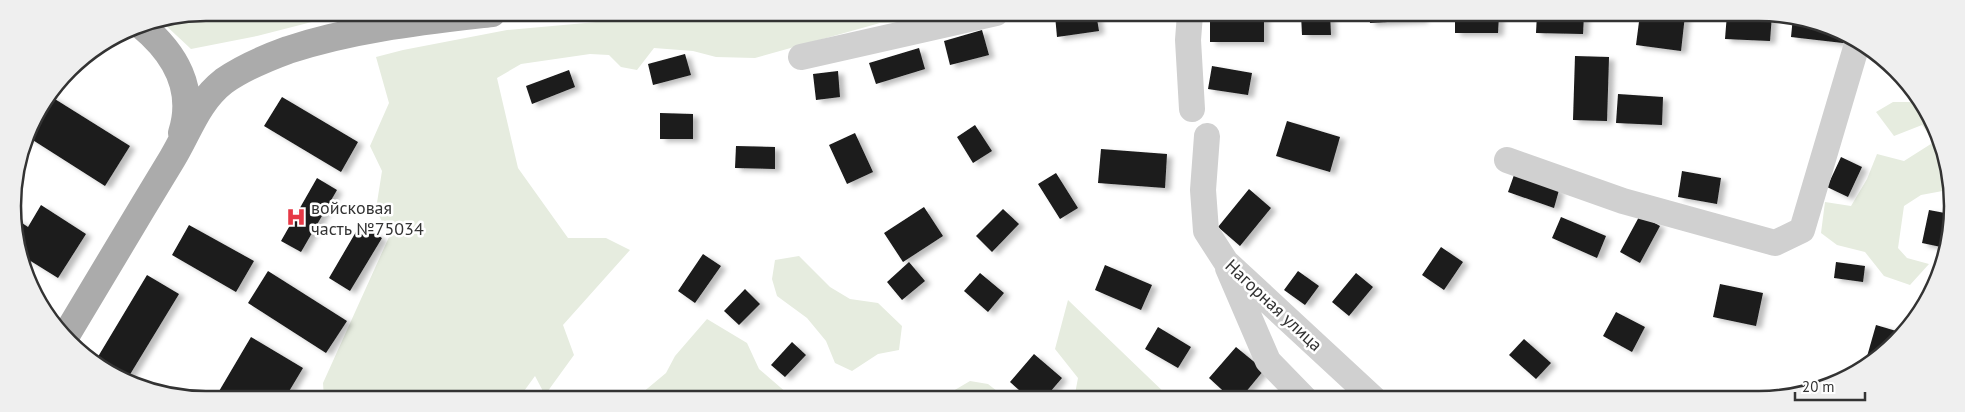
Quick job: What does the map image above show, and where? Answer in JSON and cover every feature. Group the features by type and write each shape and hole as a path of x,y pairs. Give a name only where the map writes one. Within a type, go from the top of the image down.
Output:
{"main road":[{"path":"69,330 175,154 194,116 208,96 223,82 242,69 269,57 340,35 395,24 421,21"},
{"path":"147,31 166,49 178,68 184,87 186,104 184,126 175,154"}],"street":[{"path":"801,56 957,21"},
{"path":"1189,21 1188,40 1192,109"},
{"path":"1506,160 1624,201 1775,243 1802,230 1856,49"},
{"name":"Нагорная улица","path":"1207,136 1203,190 1206,231 1226,262 1365,391"},
{"path":"1226,262 1234,285 1268,361 1297,391"}],"shaded area":[{"path":"206,21 316,21 257,36 191,49 166,26"},
{"path":"607,21 915,21 880,23 755,58 716,57 693,51 654,48 637,70 621,67 609,55 590,54 521,64 497,78 518,168 568,238 606,238 630,250 563,325 574,355 548,391 543,391 535,376 524,391 324,391 323,383 389,237 376,209 382,171 370,146 389,103 376,57 507,30"},
{"path":"1893,102 1912,102 1931,138 1922,125 1894,136 1876,112"},
{"path":"1933,143 1940,170 1943,191 1921,195 1904,206 1898,248 1907,258 1929,264 1910,285 1884,276 1865,252 1837,245 1821,233 1825,202 1851,206 1867,179 1877,154 1904,161"},
{"path":"799,256 830,287 850,299 878,303 902,326 899,350 878,354 852,371 835,363 826,341 807,318 777,296 772,279 775,260"},
{"path":"1068,300 1163,391 1076,391 1078,378 1055,349"},
{"path":"707,319 747,343 759,369 785,391 644,391 666,373 675,356"},
{"path":"970,381 988,384 997,391 953,391"}],"building":[{"path":"1056,21 1097,21 1099,31 1057,37"},
{"path":"1210,21 1264,21 1264,42 1210,42"},
{"path":"1301,21 1330,21 1331,35 1302,35"},
{"path":"1370,21 1405,21 1370,23"},
{"path":"1455,21 1499,21 1498,33 1455,33"},
{"path":"1537,21 1584,21 1583,34 1536,33"},
{"path":"1639,21 1684,21 1681,51 1636,45"},
{"path":"1726,21 1771,22 1770,41 1725,39"},
{"path":"1792,25 1818,31 1843,41 1843,43 1791,37"},
{"path":"982,30 989,55 950,65 944,41"},
{"path":"919,48 925,69 876,84 869,63"},
{"path":"685,54 691,75 653,85 648,64"},
{"path":"1575,56 1609,57 1607,121 1573,120"},
{"path":"1212,66 1252,73 1248,95 1208,89"},
{"path":"569,70 575,87 532,104 526,86"},
{"path":"838,71 840,97 816,100 813,74"},
{"path":"1618,94 1663,97 1662,125 1616,123"},
{"path":"282,97 358,142 341,172 264,126"},
{"path":"55,99 130,146 105,186 33,140 40,124"},
{"path":"660,113 693,114 693,139 660,139"},
{"path":"1287,121 1340,137 1330,172 1276,156"},
{"path":"975,125 992,151 973,163 957,137"},
{"path":"855,133 873,172 847,184 829,145"},
{"path":"736,146 775,147 775,169 735,168"},
{"path":"1101,149 1167,154 1165,188 1098,183"},
{"path":"1841,157 1862,167 1848,197 1827,187"},
{"path":"1682,171 1721,178 1717,204 1678,197"},
{"path":"1056,173 1078,208 1060,219 1038,184"},
{"path":"1514,175 1559,190 1554,208 1508,192"},
{"path":"317,178 337,190 301,252 281,241"},
{"path":"1249,189 1271,208 1240,246 1218,227"},
{"path":"41,205 86,234 58,278 30,260 22,223 28,227"},
{"path":"924,207 943,236 903,262 884,233"},
{"path":"1003,209 1019,224 992,252 976,236"},
{"path":"1929,210 1943,213 1939,247 1922,243"},
{"path":"1640,215 1660,226 1640,263 1620,252"},
{"path":"1561,217 1606,236 1597,258 1552,238"},
{"path":"189,225 254,261 236,292 172,255"},
{"path":"360,225 382,238 350,291 329,278"},
{"path":"1441,247 1463,262 1444,290 1422,275"},
{"path":"703,254 721,266 695,303 678,291"},
{"path":"909,262 925,281 902,300 887,282"},
{"path":"1836,262 1865,266 1863,282 1834,278"},
{"path":"1105,265 1152,285 1141,310 1095,290"},
{"path":"268,271 347,321 326,353 248,303"},
{"path":"1298,271 1319,286 1305,305 1284,290"},
{"path":"980,273 1004,293 988,312 964,291"},
{"path":"1356,273 1373,287 1349,316 1332,302"},
{"path":"147,275 179,294 130,375 98,356"},
{"path":"1720,284 1763,293 1756,326 1713,317"},
{"path":"745,289 760,304 739,325 724,311"},
{"path":"1616,312 1645,327 1632,352 1603,336"},
{"path":"1876,325 1896,331 1881,345 1867,356"},
{"path":"1158,327 1191,347 1178,368 1145,349"},
{"path":"251,337 303,368 289,391 219,391"},
{"path":"1524,339 1551,363 1536,379 1509,355"},
{"path":"792,342 806,355 785,377 771,365"},
{"path":"1236,347 1264,370 1247,391 1223,391 1209,378"},
{"path":"1034,354 1062,378 1051,391 1020,391 1010,382"}],"place":[{"name":"войсковая часть №75034","path":"296,217"}]}
